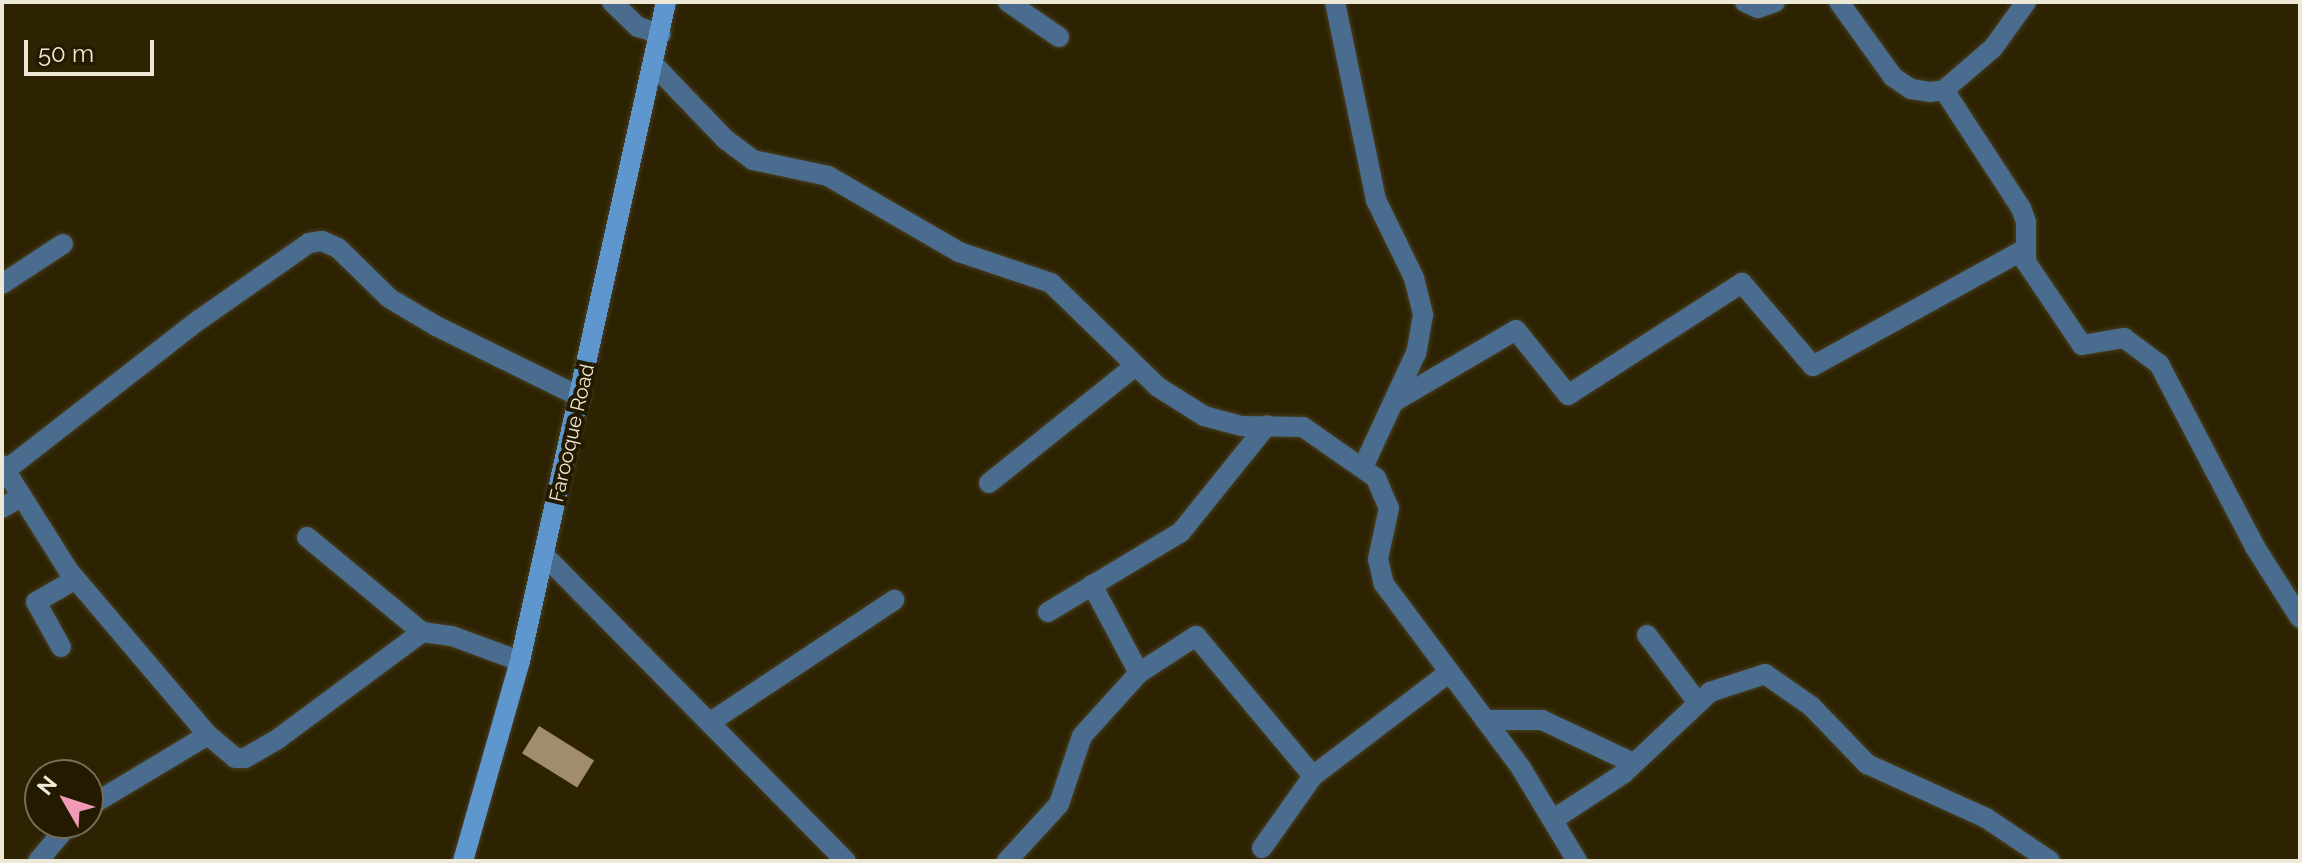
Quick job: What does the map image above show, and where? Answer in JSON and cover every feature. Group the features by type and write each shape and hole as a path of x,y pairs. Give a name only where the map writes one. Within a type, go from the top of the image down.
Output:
{"main road":[{"name":"Farooque Road","path":"463,861 520,661 655,66 666,2"}],"street":[{"path":"612,2 638,27 661,34"},
{"path":"1008,2 1059,37"},
{"path":"1335,2 1376,200 1414,278 1423,315 1416,353 1363,467"},
{"path":"1746,2 1758,8 1775,2"},
{"path":"1839,2 1893,77 1911,89 1944,90 1993,48 2026,2"},
{"path":"655,66 740,152 771,165 828,176 931,239 989,266 1059,287 1135,366 1204,416 1242,426 1303,427 1363,467 1382,487 1389,508 1378,572 1554,819 1577,861"},
{"path":"1944,90 2021,208 2026,222 2023,250 2082,345 2124,338 2159,364 2255,547 2300,618"},
{"path":"422,632 245,758 235,758 208,735 76,579 4,467 199,320 309,243 322,241 338,248 389,298 436,326 580,397"},
{"path":"2,284 63,244"},
{"path":"1395,401 1516,330 1568,395 1742,283 1813,366 2023,250"},
{"path":"989,483 1135,366"},
{"path":"1048,612 1181,532 1267,425"},
{"path":"2,508 22,496"},
{"path":"307,537 422,632 452,636 520,661"},
{"path":"544,555 712,721 846,861"},
{"path":"61,647 36,602 76,579"},
{"path":"1092,585 1139,673"},
{"path":"712,721 894,600"},
{"path":"1647,635 1698,703"},
{"path":"1007,861 1059,804 1082,736 1139,673 1196,636 1313,776"},
{"path":"1262,848 1313,776 1448,673"},
{"path":"1554,819 1623,774 1631,762 1710,692 1765,674 1811,706 1867,764 1986,818 2050,861"},
{"path":"1485,720 1542,720 1631,762"},
{"path":"104,797 208,735"},
{"path":"38,861 57,839"}],"building":[{"path":"539,726 594,760 577,788 522,753"}]}
